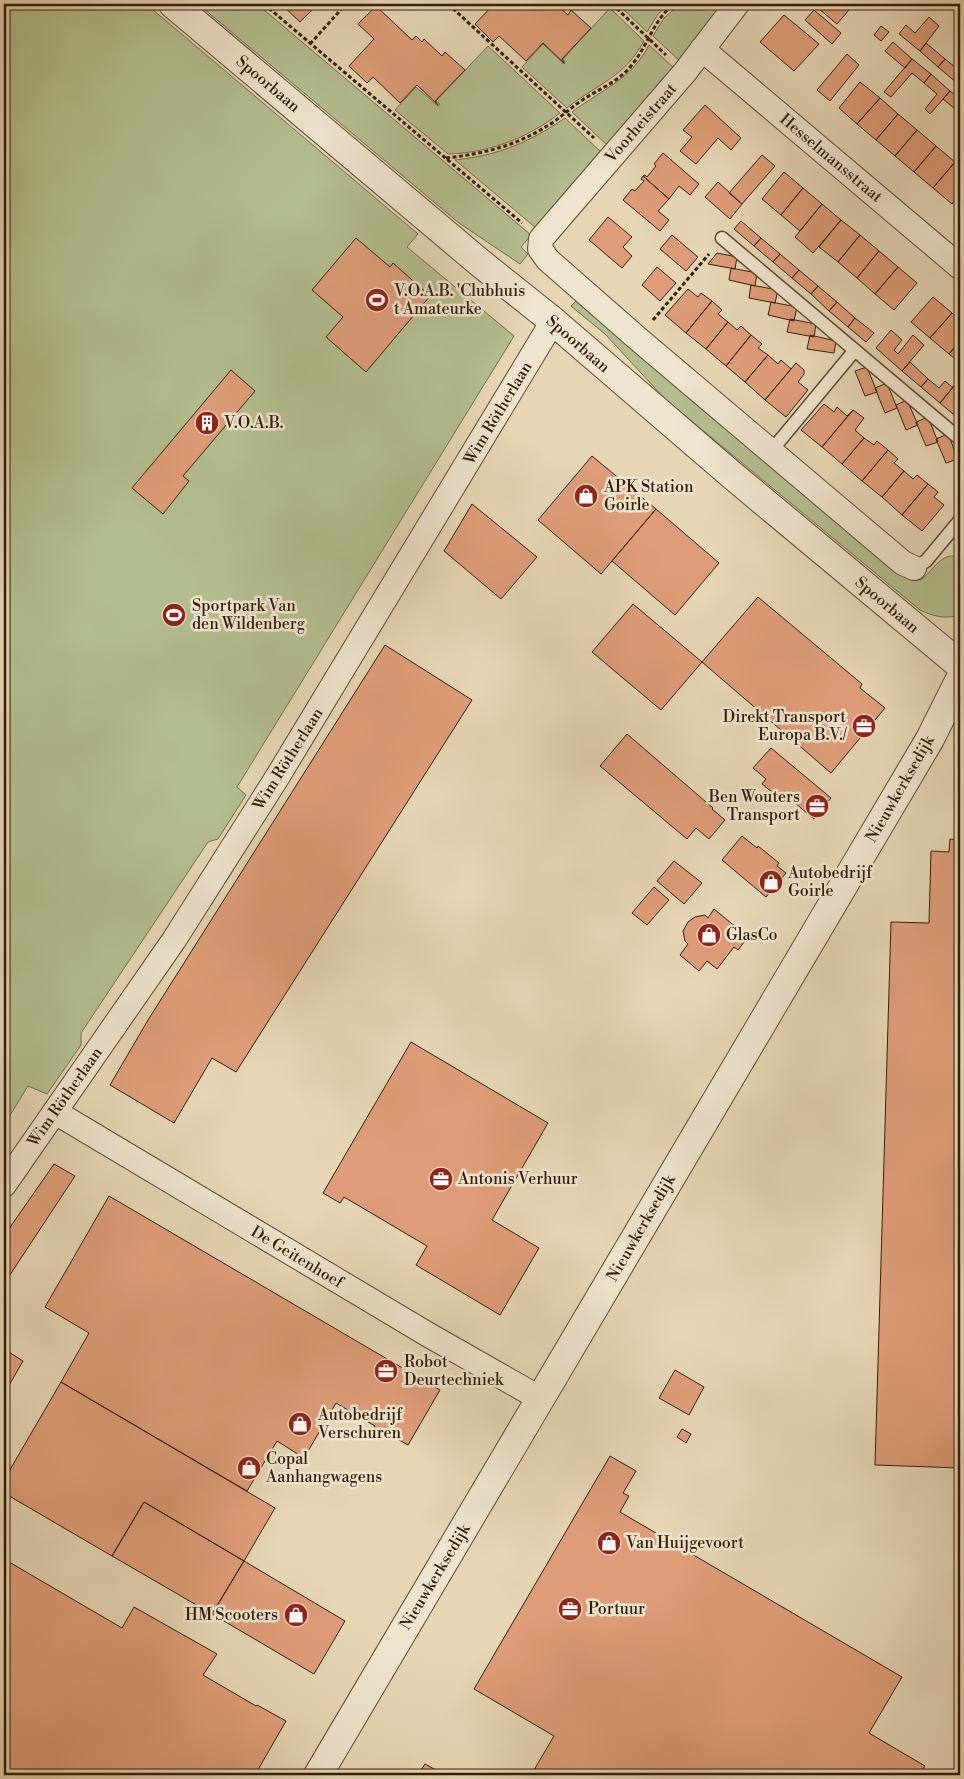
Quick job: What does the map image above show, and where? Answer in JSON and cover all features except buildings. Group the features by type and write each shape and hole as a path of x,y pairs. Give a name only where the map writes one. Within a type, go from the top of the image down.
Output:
{"street":[{"name":"Spoorbaan","path":"172,4 479,262 553,321 733,476 960,665"},
{"name":"Voorheistraat","path":"541,239 685,72 736,4"},
{"name":"Hesselmansstraat","path":"702,49 960,267"},
{"path":"541,239 540,249 548,260 903,562 914,568"},
{"name":"Wim Rötherlaan","path":"4,1185 174,940 278,776 553,321"},
{"name":"Nieuwkerksedijk","path":"318,1775 930,738 960,679"},
{"name":"De Geitenhoef","path":"55,1112 427,1334 540,1399"}],"lane":[{"path":"722,238 960,439"},
{"path":"772,450 855,350"},
{"path":"914,568 926,561 960,520"}],"path":[{"path":"264,4 541,239"},
{"path":"310,44 346,4"},
{"path":"448,4 613,156"},
{"path":"612,4 685,72"},
{"path":"445,158 482,153 510,145 547,127 582,100 618,79 637,58 663,13 674,4"},
{"path":"638,338 722,238"}],"green space":[{"name":"Sportpark Van den Wildenberg","path":"4,4 146,4 418,234 407,247 514,336 237,787 246,795 218,839 208,842 81,1033 81,1045 47,1094 28,1086 4,1125"},
{"path":"198,4 257,4 531,235 521,247 528,254 520,264 459,223"},
{"path":"618,4 669,4 658,14 647,32"},
{"path":"680,4 724,4 705,27 681,62 653,36 664,18"},
{"path":"610,8 644,41 619,72 567,108 522,67 543,44 564,64 563,59"},
{"path":"649,45 675,69 608,146 572,112 624,76 642,57"},
{"path":"488,46 560,113 535,130 507,143 478,151 448,154 395,110 416,87 438,106 440,104 436,101"},
{"path":"565,118 602,153 536,228 455,160 486,155 513,146 526,141"},
{"path":"579,298 914,580 921,580 943,559 954,556 960,558 960,615 940,617 920,610 666,400 605,334 571,306"}],"place":[{"name":"V.O.A.B. 'Clubhuis t Amateurke","path":"377,300"},
{"name":"V.O.A.B.","path":"207,423"},
{"name":"APK Station Goirle","path":"586,496"},
{"name":"Sportpark Van den Wildenberg","path":"174,615"},
{"name":"Direkt Transport Europa B.V./","path":"864,726"},
{"name":"Ben Wouters Transport","path":"817,806"},
{"name":"Autobedrijf Goirle","path":"771,882"},
{"name":"GlasCo","path":"709,935"},
{"name":"Antonis Verhuur","path":"441,1179"},
{"name":"Robot Deurtechniek","path":"386,1371"},
{"name":"Autobedrijf Verschuren","path":"300,1424"},
{"name":"Copal Aanhangwagens","path":"249,1468"},
{"name":"Van Huijgevoort","path":"609,1543"},
{"name":"Portuur","path":"570,1609"},
{"name":"HM Scooters","path":"296,1615"}]}
